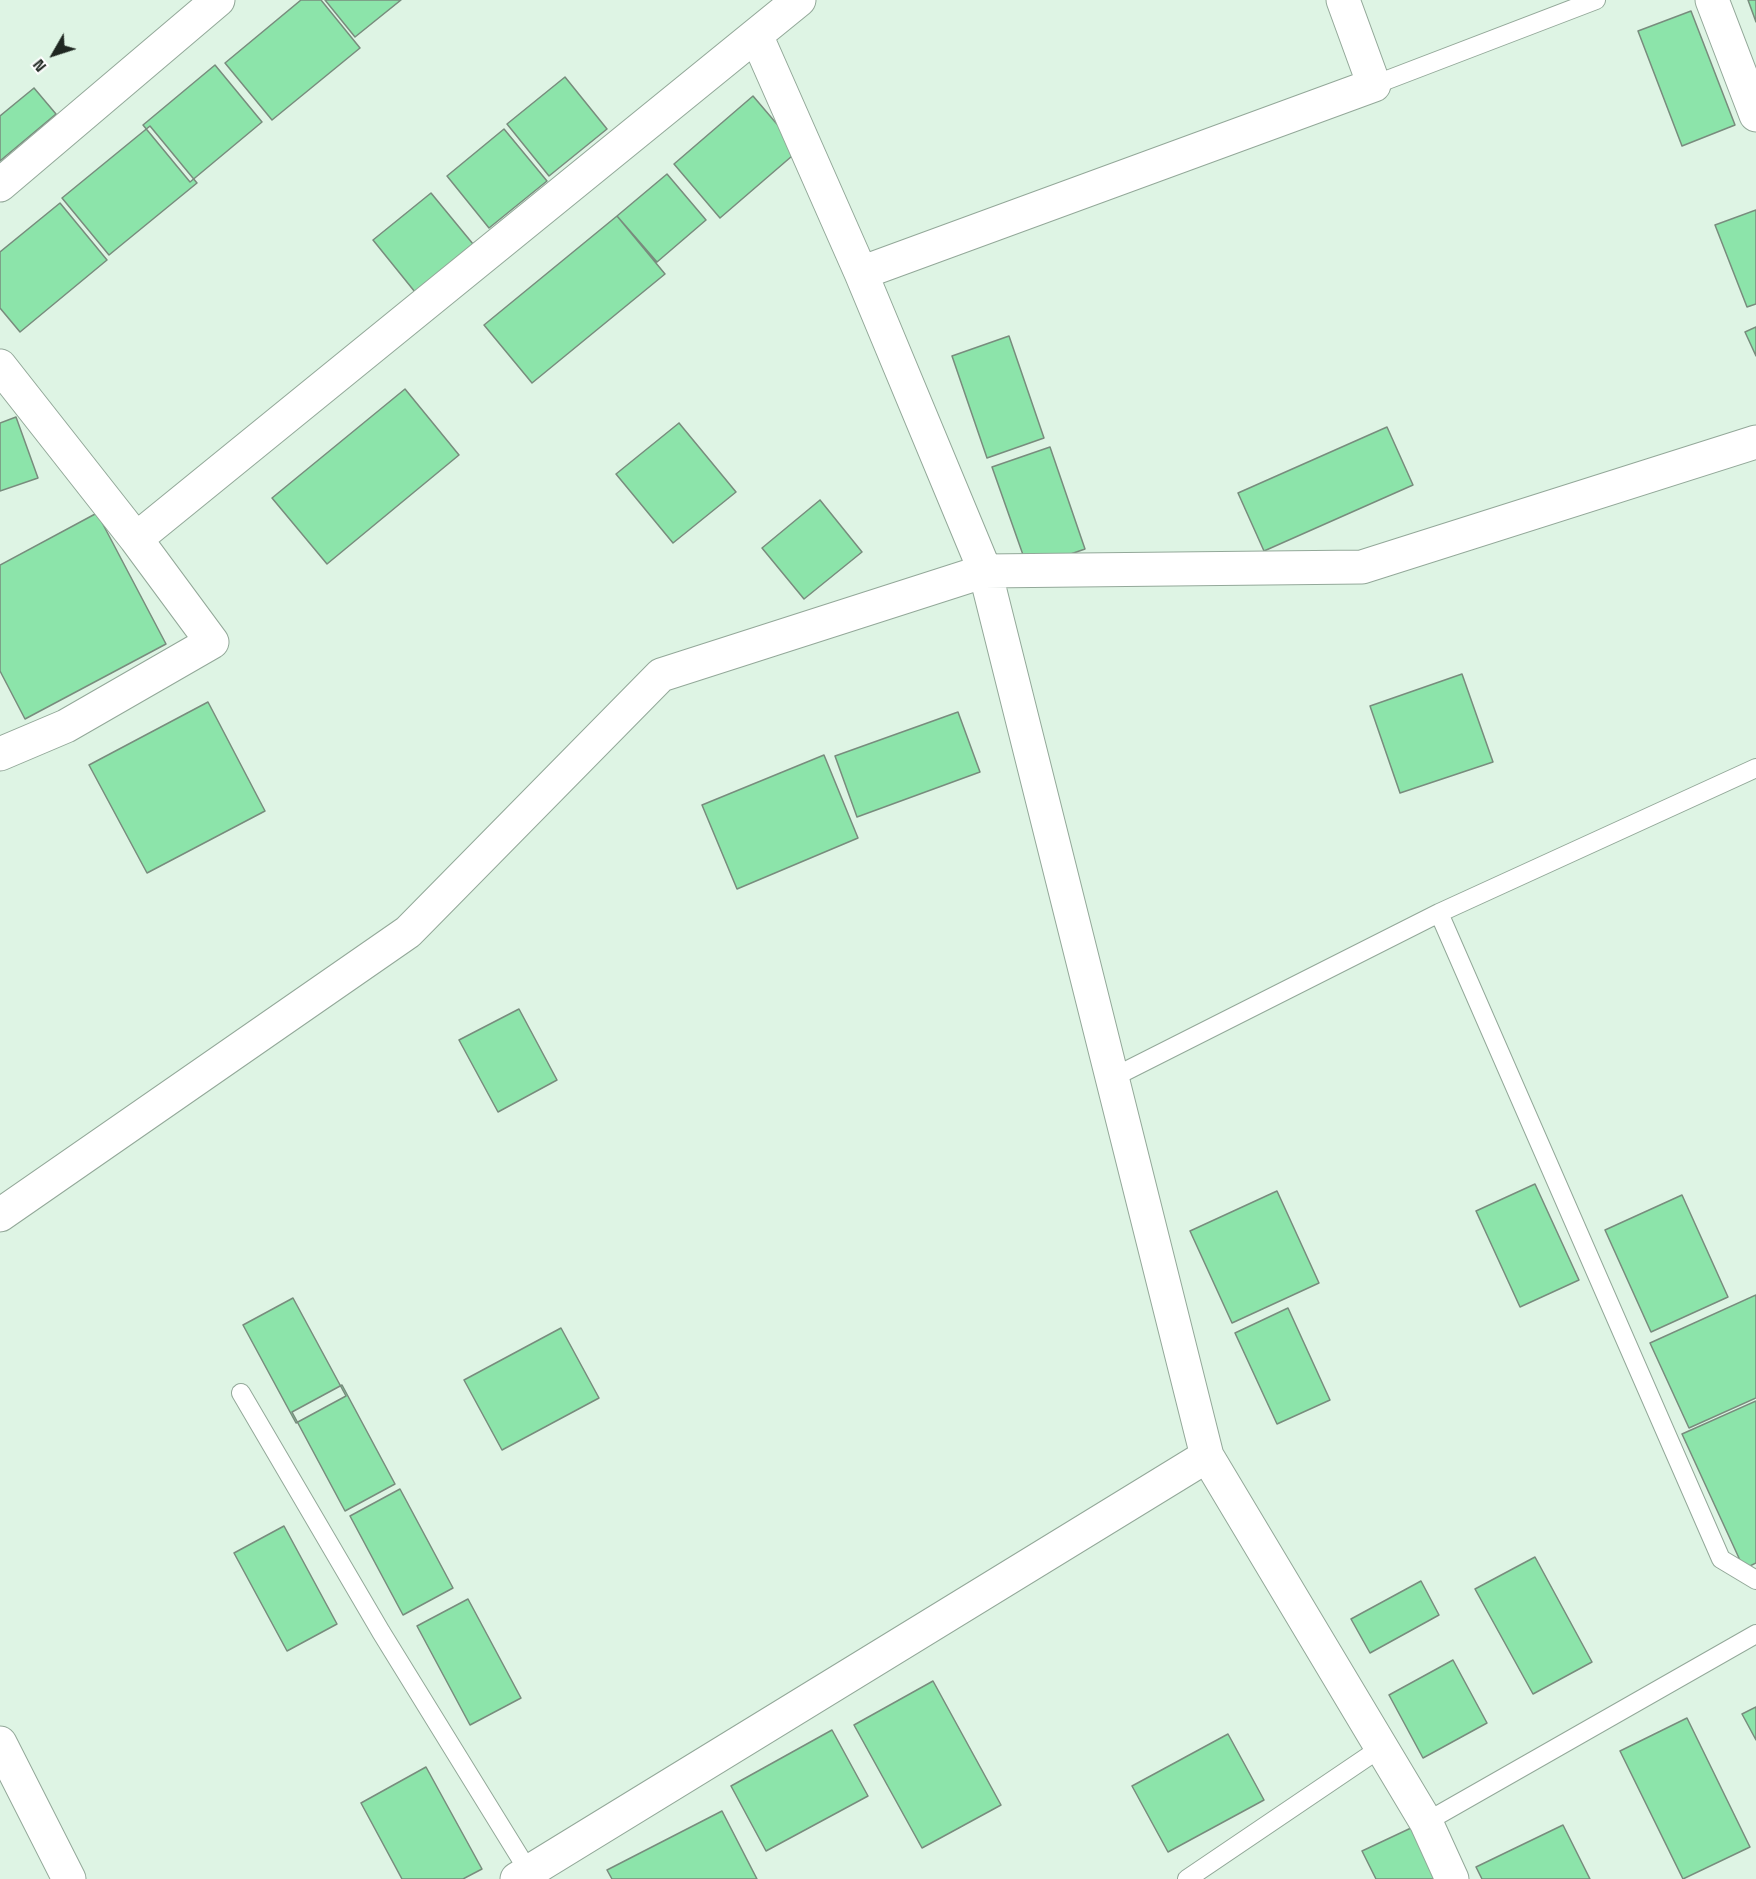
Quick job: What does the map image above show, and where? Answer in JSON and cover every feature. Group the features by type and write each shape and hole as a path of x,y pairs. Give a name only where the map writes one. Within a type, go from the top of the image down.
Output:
{"street":[{"path":"0,185 218,0"},
{"path":"136,539 799,0"},
{"path":"861,273 1374,85 1342,0"},
{"path":"1712,0 1756,115"},
{"path":"756,35 861,273 985,571 1207,1456 1426,1822 1452,1879"},
{"path":"0,366 136,539 212,642 66,726 0,754"},
{"path":"0,1215 408,932 661,675 985,571 1362,567 1756,442"},
{"path":"523,1875 1207,1456"},
{"path":"0,1743 69,1879"}],"lane":[{"path":"1374,85 1596,0"},
{"path":"1112,1078 1439,913 1756,768"},
{"path":"1439,913 1721,1558 1756,1580"},
{"path":"241,1393 523,1875"},
{"path":"1426,1822 1756,1634"},
{"path":"1187,1879 1382,1747"}],"building":[{"path":"301,0 321,0 360,48 272,120 225,63"},
{"path":"325,0 401,0 355,37"},
{"path":"1748,0 1756,0 1756,22"},
{"path":"1691,11 1735,125 1682,146 1638,31"},
{"path":"215,65 262,122 190,182 143,125"},
{"path":"565,77 607,129 549,176 507,124"},
{"path":"34,88 56,114 0,161 0,116"},
{"path":"753,96 799,150 720,218 674,164"},
{"path":"150,126 197,183 109,255 62,198"},
{"path":"504,129 547,181 489,228 447,176"},
{"path":"667,174 706,220 657,262 617,216"},
{"path":"431,193 473,244 415,292 373,240"},
{"path":"60,203 107,260 20,332 0,308 0,252"},
{"path":"1756,210 1756,304 1747,307 1715,225"},
{"path":"617,216 665,274 532,383 484,325"},
{"path":"1756,327 1756,356 1745,332"},
{"path":"1009,336 1044,438 987,458 952,356"},
{"path":"405,389 459,455 327,564 272,498"},
{"path":"16,417 38,478 0,491 0,423"},
{"path":"679,423 736,492 673,543 616,474"},
{"path":"1387,427 1413,485 1264,551 1238,493"},
{"path":"1050,447 1085,549 1028,569 992,467"},
{"path":"820,500 862,552 804,599 762,548"},
{"path":"97,513 166,644 25,719 0,671 0,565"},
{"path":"1462,674 1493,762 1400,793 1370,706"},
{"path":"208,702 265,811 147,873 89,765"},
{"path":"958,712 980,772 857,817 835,756"},
{"path":"824,755 858,838 737,889 702,805"},
{"path":"519,1009 557,1080 498,1112 459,1040"},
{"path":"1535,1184 1579,1280 1520,1307 1476,1211"},
{"path":"1277,1191 1319,1283 1232,1323 1190,1231"},
{"path":"1682,1195 1728,1297 1651,1332 1605,1230"},
{"path":"1756,1295 1756,1398 1689,1428 1650,1343"},
{"path":"293,1298 346,1396 296,1423 243,1325"},
{"path":"1288,1308 1330,1400 1277,1424 1235,1333"},
{"path":"561,1328 599,1398 502,1450 464,1380"},
{"path":"342,1385 395,1484 345,1511 292,1412"},
{"path":"1756,1401 1756,1563 1744,1569 1682,1434"},
{"path":"400,1489 453,1588 403,1615 350,1516"},
{"path":"284,1526 337,1624 287,1651 234,1553"},
{"path":"1535,1557 1592,1662 1533,1694 1475,1589"},
{"path":"1421,1581 1439,1615 1370,1653 1351,1619"},
{"path":"468,1599 521,1698 470,1725 417,1626"},
{"path":"1453,1660 1487,1723 1423,1758 1389,1695"},
{"path":"933,1681 1001,1805 922,1848 854,1725"},
{"path":"1756,1707 1756,1740 1742,1714"},
{"path":"1687,1718 1750,1847 1683,1879 1620,1751"},
{"path":"832,1730 868,1796 766,1851 731,1786"},
{"path":"1228,1734 1264,1800 1168,1852 1132,1786"},
{"path":"426,1767 482,1869 463,1879 402,1879 361,1803"},
{"path":"722,1811 757,1879 612,1879 607,1870"},
{"path":"1563,1825 1590,1879 1482,1879 1476,1867"},
{"path":"1411,1828 1437,1879 1376,1879 1362,1851"}]}
